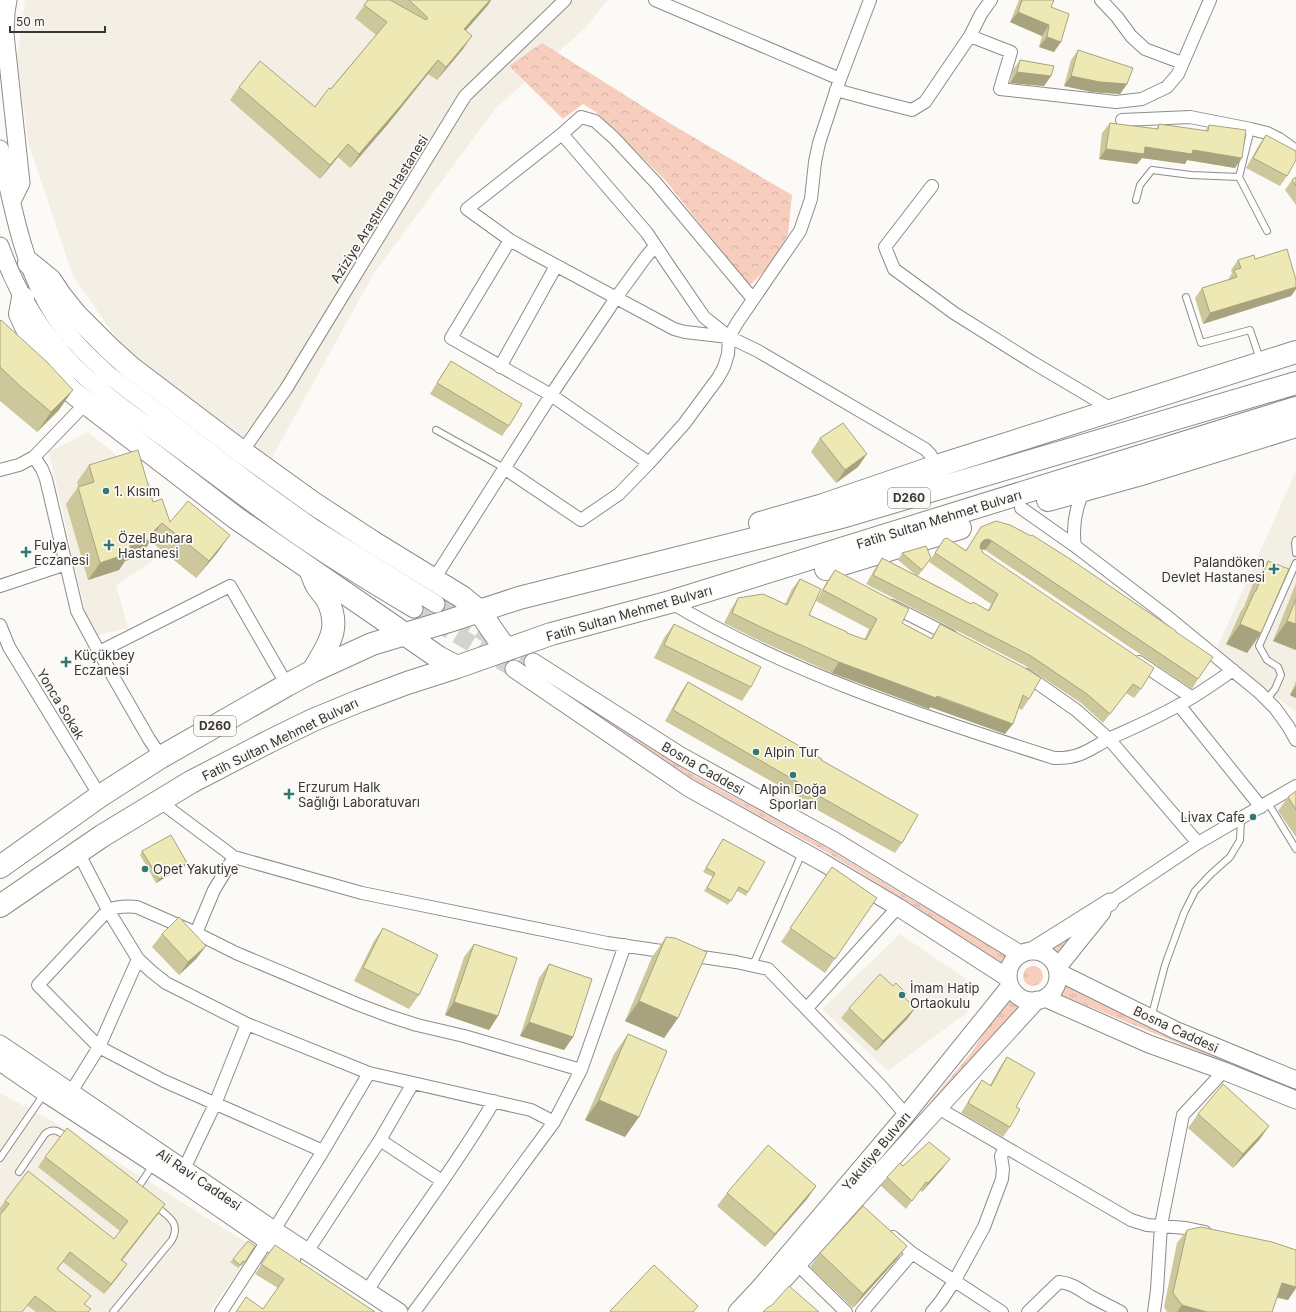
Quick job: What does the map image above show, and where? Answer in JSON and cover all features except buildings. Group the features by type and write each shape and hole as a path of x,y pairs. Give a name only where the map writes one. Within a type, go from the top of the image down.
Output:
{"highway":[{"path":"29,263 50,280 60,296 76,315 110,349 146,379 242,452 341,522 462,597 479,611 510,660"},
{"path":"23,298 20,314 28,331 56,374 70,390 236,518 438,657 457,667"},
{"path":"703,551 740,528 823,505 937,466 1296,352"},
{"name":"D260","path":"0,866 100,796 161,757 287,685 372,644 569,584 845,516 1296,383"},
{"name":"Fatih Sultan Mehmet Bulvarı","path":"0,906 78,852 159,801 218,767 313,720 406,683 457,667 510,660 551,634 673,601 1296,408"},
{"path":"673,601 714,597 761,589 836,573 891,550 1021,508 1296,426"},
{"path":"310,570 316,584 332,610 334,621 333,632 328,645 314,671"}],"main road":[{"path":"8,0 5,34 22,183 12,201"},
{"path":"0,149 29,263 48,305 75,343 110,376 252,484 312,527 436,604"},
{"path":"0,246 23,298 40,325 56,346 81,372 111,398 289,530 326,555 414,609"},
{"path":"510,660 689,788 803,852 898,908 1009,982"},
{"name":"Bosna Caddesi","path":"533,662 679,755 833,840 1026,952"},
{"path":"1026,952 1040,952 1048,955 1058,970 1056,987 1051,993 1041,999 1029,1000 1021,998 1015,993 1009,982 1008,971 1011,964 1015,959 1026,952 1110,902"},
{"path":"1058,970 1110,902"},
{"name":"Bosna Caddesi","path":"1058,970 1175,1030 1296,1080"},
{"name":"Yakutiye Bulvarı","path":"737,1312 762,1285 906,1115 1009,982"},
{"path":"1041,999 1149,1044 1224,1071 1296,1100"},
{"name":"Yakutiye Bulvarı","path":"755,1312 798,1265 856,1206 938,1108 1041,999"},
{"name":"Ali Ravi Caddesi","path":"0,1044 184,1169 270,1236 373,1312"},
{"name":"Ali Ravi Caddesi","path":"0,1062 154,1164 270,1236 307,1252 399,1312"}],"street":[{"name":"Aziziye Araştırma Hastanesi","path":"242,452 286,388 465,96 565,0"},
{"path":"655,0 873,100 912,110 925,102 970,36 981,14 991,0"},
{"path":"504,468 581,520 619,494 684,424 718,378 724,367 728,354 728,337 800,231 811,199 815,162 819,143 838,84 870,0"},
{"path":"1101,0 1118,17 1131,36 1145,49 1182,64"},
{"path":"970,36 1011,52 1000,89 1116,102 1142,99 1167,87 1178,74 1210,0"},
{"path":"728,337 685,332 674,329 510,240 467,209 562,134 581,116 595,121 614,138 656,183 753,299"},
{"path":"1122,120 1190,117 1267,133 1279,139 1296,152"},
{"path":"562,134 647,233 704,317 728,337 758,350 925,449 930,454 937,466"},
{"path":"932,186 885,247 894,269 954,314 1113,410"},
{"path":"510,240 451,338 551,395 649,463"},
{"path":"434,579 551,395 616,298 655,246"},
{"path":"500,367 556,266"},
{"path":"0,470 19,465 34,457 86,403"},
{"path":"34,457 42,469 46,479 78,611 99,652 161,757"},
{"path":"1075,546 1075,514 1084,490"},
{"path":"1021,508 1075,546 1234,670 1275,708 1296,740"},
{"path":"0,586 66,564"},
{"path":"99,652 230,586 287,685"},
{"path":"878,599 964,643"},
{"path":"673,601 697,618 786,663 970,732 1054,758 1076,756 1088,751 1109,739 1179,705 1234,670"},
{"name":"Yonca Sokak","path":"0,625 5,648 100,796"},
{"path":"1132,658 1191,697"},
{"path":"1013,668 1058,696 1109,739 1198,843"},
{"path":"1179,705 1265,805"},
{"path":"1110,902 1198,843 1296,786"},
{"path":"159,801 234,857 362,893 625,946 736,962 768,969 880,1085 906,1115"},
{"path":"78,852 108,910 138,959 166,983 247,1024 369,1072 531,1110 554,1122"},
{"path":"196,933 214,890 234,857"},
{"path":"323,1151 164,1081 99,1047 38,985 108,910 126,906 137,907 196,933 242,956 389,1016 581,1070"},
{"path":"807,1008 898,908"},
{"path":"414,1312 554,1122 581,1070 625,946"},
{"path":"71,1092 99,1047 138,959"},
{"path":"184,1169 215,1104 247,1024"},
{"path":"1154,1312 1158,1290 1161,1225 1183,1115 1224,1071"},
{"path":"221,1312 323,1151 369,1072"},
{"path":"307,1252 380,1140 413,1082"},
{"path":"367,1291 392,1252 442,1181 494,1101"},
{"path":"938,1108 1131,1220 1147,1225 1186,1228 1215,1234"},
{"path":"380,1140 442,1181"},
{"path":"932,1312 955,1280 984,1227 1002,1179 1003,1169 1001,1156 1005,1147"},
{"path":"882,1228 912,1253 1002,1312"},
{"path":"862,1312 912,1253"},
{"path":"798,1265 846,1312"},
{"path":"1028,1312 1059,1282 1073,1286 1121,1312"}],"lane":[{"path":"1252,129 1239,177 1267,232"},
{"path":"1136,200 1140,185 1152,170 1191,175 1239,177"},
{"path":"1186,298 1201,343 1250,330 1261,362"},
{"path":"436,430 504,468"},
{"path":"1296,540 1296,553"},
{"path":"1266,699 1275,689 1281,675 1278,667 1267,660 1259,646 1296,563"},
{"path":"1265,805 1296,849"},
{"path":"1151,1018 1165,965 1184,913 1194,891 1230,857 1240,840 1241,819"},
{"path":"753,965 803,852"},
{"path":"0,1158 45,1093"},
{"path":"19,1172 48,1131 58,1130 76,1144"},
{"path":"137,1189 154,1164"},
{"path":"131,1185 142,1194"},
{"path":"114,1312 175,1235 175,1223 153,1204"}],"shaded area":[{"path":"25,0 608,0 584,29 496,108 374,273 269,463 121,345 73,276 28,142 17,60"},
{"name":"Özel Buhara Hastanesi","path":"88,432 151,483 141,530 156,559 116,585 128,628 91,637 49,452"},
{"name":"Palandöken Devlet Hastanesi","path":"1296,471 1296,712 1215,652"},
{"name":"İmam Hatip Ortaokulu","path":"900,934 967,980 968,1012 888,1071 822,1009"},
{"path":"0,1093 52,1121 255,1248 209,1312 0,1312"}],"green space":[{"path":"542,43 671,124 792,195 788,235 768,268 749,286 666,181 596,112 583,104 563,119 509,66"},
{"path":"535,672 696,776 829,849 914,901 1009,953 1000,966 913,905 828,853 696,781"},
{"path":"1088,922 1060,955 1049,947"},
{"path":"1033,966 1040,969 1043,976 1040,983 1033,986 1026,983 1023,976 1026,969"},
{"path":"1066,985 1230,1062 1296,1088 1296,1092 1061,995"},
{"path":"1007,998 1020,1009 742,1312 922,1112 971,1053"}],"tunnel":[{"path":"436,604 533,662"},
{"path":"414,609 514,669"}],"place":[{"name":"1. Kısım","path":"106,491"},
{"name":"Özel Buhara Hastanesi","path":"109,545"},
{"name":"Fulya Eczanesi","path":"26,552"},
{"name":"Palandöken Devlet Hastanesi","path":"1274,569"},
{"name":"Küçükbey Eczanesi","path":"66,662"},
{"name":"Alpin Tur","path":"756,752"},
{"name":"Alpin Doğa Sporları","path":"793,775"},
{"name":"Erzurum Halk Sağlığı Laboratuvarı","path":"289,794"},
{"name":"Livax Cafe","path":"1253,817"},
{"name":"Opet Yakutiye","path":"145,869"},
{"name":"İmam Hatip Ortaokulu","path":"902,995"}]}
